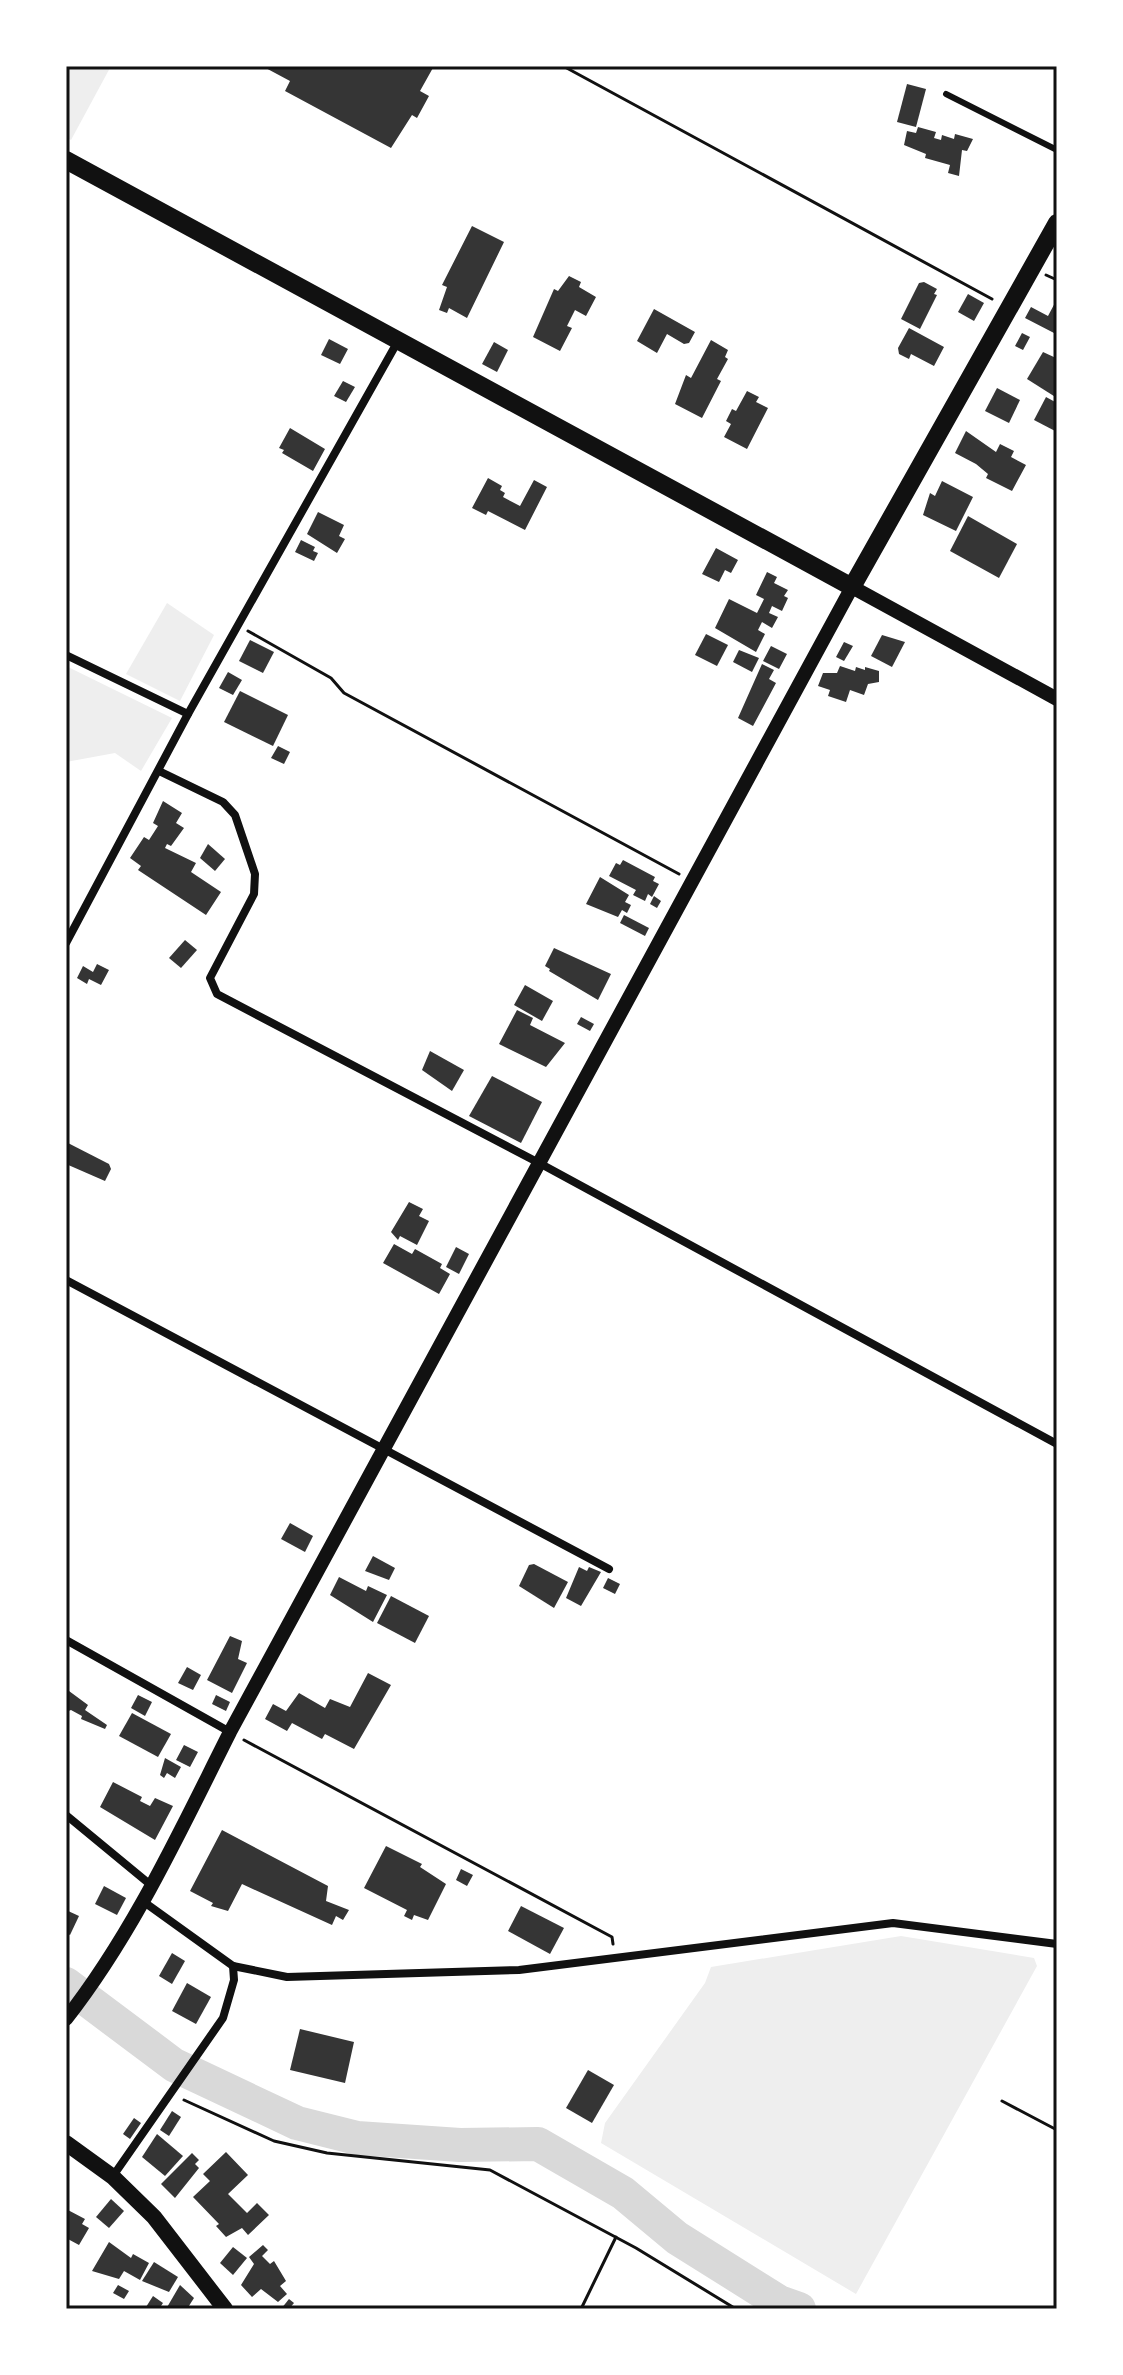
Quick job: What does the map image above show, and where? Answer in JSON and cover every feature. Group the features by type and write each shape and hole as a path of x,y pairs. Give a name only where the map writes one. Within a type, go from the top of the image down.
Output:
{"main road":[{"path":"66,160 852,587 1057,223"},
{"path":"66,2143 113,2177 154,2217 225,2309"}],"street":[{"path":"66,943 188,714 240,627 398,340"},
{"path":"66,2019 100,1975 144,1902 230,1732 852,587 1057,699"},
{"path":"66,655 188,714"},
{"path":"159,771 223,802 235,815 255,874 254,894 210,978 217,994 541,1164 1057,1444"},
{"path":"66,1280 609,1569"},
{"path":"66,1640 230,1732"},
{"path":"66,1815 152,1886"},
{"path":"144,1902 233,1966 287,1977 519,1970 893,1923 1057,1944"},
{"path":"113,2177 223,2018 234,1980 233,1966"}],"lane":[{"path":"946,94 1057,150"}],"path":[{"path":"563,66 1010,309"},
{"path":"240,627 331,678 344,693 693,882"},
{"path":"230,1732 612,1937 616,1959"},
{"path":"171,2089 274,2141 327,2153 490,2170 616,2237 736,2309"},
{"path":"1002,2101 1057,2130"},
{"path":"581,2309 616,2237"}],"shaded area":[{"path":"66,66 111,66 71,140 66,137"},
{"path":"167,603 214,635 180,701 126,674"},
{"path":"66,666 172,718 141,771 115,753 66,762"},
{"path":"901,1936 1034,1958 1037,1966 856,2294 601,2143 605,2123 705,1983 711,1967"}],"building":[{"path":"262,66 434,66 420,91 429,96 417,118 412,115 391,148 285,91 290,81"},
{"path":"907,84 926,89 916,127 897,122"},
{"path":"918,127 936,132 934,138 941,140 942,135 954,139 955,134 973,139 967,151 962,150 959,176 948,173 950,165 925,158 926,154 904,145 907,131 916,133"},
{"path":"472,226 504,242 467,318 449,308 447,313 439,310 447,287 442,285"},
{"path":"569,276 581,282 579,287 596,297 586,316 575,310 567,326 572,328 560,351 533,337 554,289 558,291"},
{"path":"924,282 937,289 934,294 937,295 920,329 901,319 919,283"},
{"path":"968,294 984,303 974,321 958,312"},
{"path":"1057,299 1054,333 1025,318 1031,307 1048,316"},
{"path":"654,309 695,332 689,343 684,344 667,334 657,353 637,341"},
{"path":"909,328 944,347 934,366 911,354 909,359 899,354 898,348"},
{"path":"1022,333 1030,337 1023,350 1015,346"},
{"path":"329,339 348,349 340,364 321,355"},
{"path":"711,340 728,350 725,357 728,359 717,379 721,381 702,418 675,404 686,375 691,378"},
{"path":"494,342 508,350 497,372 482,364"},
{"path":"1043,352 1056,358 1057,398 1027,379"},
{"path":"343,381 355,387 346,402 334,396"},
{"path":"997,388 1020,400 1009,423 985,411"},
{"path":"747,391 759,397 756,402 768,408 747,449 724,437 731,424 726,421 732,409 736,411"},
{"path":"1046,397 1057,403 1057,432 1034,420"},
{"path":"290,428 325,449 313,471 282,453 284,450 279,448"},
{"path":"966,431 996,452 1000,444 1014,451 1011,457 1026,465 1012,491 986,478 988,474 976,464 955,453"},
{"path":"488,478 502,486 503,497 520,506 534,480 547,487 525,530 488,511 486,515 472,508"},
{"path":"942,481 973,497 956,531 923,515 930,493 935,496"},
{"path":"318,512 344,525 339,536 345,539 337,553 307,534"},
{"path":"968,516 1017,544 999,578 950,551"},
{"path":"301,540 315,547 313,551 318,553 314,561 295,552"},
{"path":"716,548 738,560 731,573 725,570 719,582 702,574"},
{"path":"767,572 777,577 774,583 788,590 784,596 788,598 782,611 772,606 769,613 778,617 772,628 762,622 758,630 765,634 756,652 715,628 729,599 757,613 764,599 756,595"},
{"path":"706,634 728,645 717,666 695,655"},
{"path":"882,635 905,642 892,667 871,656"},
{"path":"250,640 274,652 263,673 239,661"},
{"path":"844,642 853,646 844,661 836,657"},
{"path":"771,646 787,654 779,669 763,661"},
{"path":"739,650 759,658 752,672 733,662"},
{"path":"762,664 774,670 769,679 776,683 753,726 738,718"},
{"path":"840,666 855,671 856,667 865,670 865,667 879,671 879,682 868,684 864,695 850,690 846,702 828,696 830,690 818,686 823,673 837,673"},
{"path":"228,672 242,680 233,695 219,688"},
{"path":"240,691 288,715 273,746 224,722"},
{"path":"278,746 290,752 284,764 271,758"},
{"path":"163,801 182,813 176,823 184,828 171,846 167,844 165,848 196,863 191,872 221,892 206,915 138,870 141,866 130,858 144,837 149,840 158,826 153,823"},
{"path":"208,844 225,859 215,871 200,858"},
{"path":"623,860 655,877 653,881 659,884 652,897 648,894 645,901 633,895 636,890 609,876 616,863 620,865"},
{"path":"600,877 629,895 625,902 631,905 627,913 622,910 618,917 586,904"},
{"path":"654,896 661,901 657,908 650,904"},
{"path":"624,915 649,928 645,936 620,923"},
{"path":"185,940 197,950 181,968 169,958"},
{"path":"554,948 611,974 598,1000 549,971 545,966"},
{"path":"97,964 109,970 101,985 89,979 87,984 77,978 83,966 93,972"},
{"path":"525,985 553,1001 542,1021 514,1005"},
{"path":"517,1010 533,1018 530,1025 565,1043 546,1067 499,1044"},
{"path":"581,1017 594,1024 590,1031 577,1024"},
{"path":"430,1051 464,1070 452,1091 422,1070"},
{"path":"492,1076 542,1102 521,1143 469,1116"},
{"path":"66,1142 109,1164 111,1169 105,1181 66,1164"},
{"path":"409,1202 423,1209 419,1216 429,1221 417,1245 400,1236 398,1240 391,1232"},
{"path":"394,1244 412,1254 415,1249 442,1264 440,1268 450,1274 439,1294 383,1263"},
{"path":"456,1247 469,1254 459,1274 446,1267"},
{"path":"290,1523 313,1536 305,1552 281,1539"},
{"path":"373,1556 395,1568 389,1580 365,1571"},
{"path":"534,1564 568,1582 554,1608 519,1586 529,1565"},
{"path":"579,1567 601,1572 581,1606 566,1598"},
{"path":"339,1577 366,1591 368,1586 387,1595 373,1622 330,1595"},
{"path":"608,1578 620,1584 615,1594 603,1588"},
{"path":"391,1596 429,1616 415,1643 377,1623"},
{"path":"230,1636 242,1641 238,1659 247,1663 232,1693 207,1680"},
{"path":"187,1667 201,1675 193,1690 178,1683"},
{"path":"368,1673 391,1685 354,1749 325,1734 322,1739 292,1723 287,1731 265,1719 273,1704 286,1711 299,1693 325,1708 330,1699 350,1707"},
{"path":"69,1691 88,1705 85,1710 107,1725 105,1729 81,1719 82,1716 71,1710 66,1712"},
{"path":"138,1695 152,1702 145,1716 131,1708"},
{"path":"216,1695 230,1702 226,1711 212,1704"},
{"path":"132,1713 171,1734 158,1757 119,1736"},
{"path":"184,1745 198,1752 190,1767 176,1760"},
{"path":"165,1758 181,1767 175,1778 167,1773 164,1778 160,1775"},
{"path":"113,1782 142,1797 140,1801 150,1806 155,1798 173,1806 155,1840 100,1807"},
{"path":"222,1830 328,1886 326,1901 349,1910 343,1920 336,1916 332,1925 242,1884 228,1911 211,1906 213,1903 190,1891"},
{"path":"386,1846 422,1864 420,1867 446,1884 428,1920 414,1915 412,1920 404,1916 407,1910 364,1888"},
{"path":"461,1869 473,1875 467,1886 456,1880"},
{"path":"104,1886 126,1898 117,1915 95,1904"},
{"path":"521,1906 564,1928 550,1954 508,1931"},
{"path":"66,1910 79,1916 70,1935 66,1933"},
{"path":"172,1953 185,1961 172,1984 159,1976"},
{"path":"187,1983 211,1997 196,2024 172,2011"},
{"path":"300,2029 354,2042 345,2083 290,2070"},
{"path":"588,2070 614,2085 592,2123 566,2108"},
{"path":"172,2111 181,2117 169,2136 160,2130"},
{"path":"134,2118 141,2123 130,2139 123,2134"},
{"path":"157,2134 183,2156 165,2176 142,2157"},
{"path":"226,2152 248,2175 228,2194 247,2213 257,2203 269,2215 248,2235 242,2228 226,2237 216,2226 219,2224 193,2197 210,2181 203,2174"},
{"path":"192,2153 199,2160 195,2164 199,2168 175,2198 161,2184"},
{"path":"111,2199 124,2211 109,2228 96,2217"},
{"path":"66,2209 85,2219 82,2224 89,2228 79,2245 66,2238"},
{"path":"109,2242 131,2258 133,2254 149,2263 140,2280 124,2271 119,2279 92,2271"},
{"path":"263,2245 268,2250 262,2256 270,2264 274,2261 286,2281 280,2286 287,2294 278,2302 261,2289 252,2297 241,2285 254,2264 249,2257"},
{"path":"233,2247 247,2258 233,2275 220,2263"},
{"path":"154,2262 178,2277 169,2292 142,2281"},
{"path":"118,2285 129,2291 124,2299 113,2293"},
{"path":"180,2285 194,2298 187,2309 166,2309"},
{"path":"153,2296 163,2303 159,2309 146,2307"},
{"path":"289,2299 294,2303 289,2309 281,2309"}],"waterway":[{"path":"66,1984 174,2065 297,2123 357,2138 460,2145 538,2144 623,2193 677,2238 779,2302 799,2309"}]}
